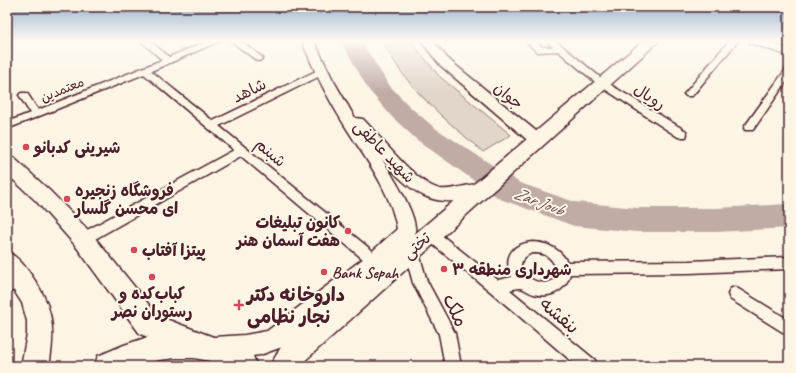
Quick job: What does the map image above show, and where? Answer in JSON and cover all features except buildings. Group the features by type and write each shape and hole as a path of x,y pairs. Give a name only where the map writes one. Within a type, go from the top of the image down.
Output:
{"main road":[{"name":"شهید عاطفی","path":"315,58 321,72 344,113 396,198 416,239"},
{"name":"جوان","path":"441,58 536,140"},
{"name":"تختی","path":"284,366 290,356 416,239 480,190 632,58"},
{"name":"شهید عاطفی","path":"344,113 353,118 420,187 448,196 480,190"},
{"path":"7,163 43,196 83,239 149,325 230,356 243,366"},
{"name":"تختی","path":"207,347 245,346 263,343 274,339 375,261 416,239"},
{"path":"11,276 34,300 40,317 40,339 34,366"},
{"path":"108,366 131,355 161,346 180,344 207,347"}],"street":[{"name":"معتمدین","path":"7,126 172,58"},
{"name":"رویال","path":"571,58 602,84 682,134"},
{"path":"688,94 719,58"},
{"name":"شبنم","path":"145,70 375,261"},
{"path":"749,128 789,71"},
{"name":"شاهد","path":"212,125 321,72"},
{"path":"24,95 36,114"},
{"path":"83,239 242,150"},
{"name":"بنفشه","path":"416,239 496,287 589,366"},
{"name":"ملک","path":"416,239 420,283 447,333 453,366"},
{"path":"531,246 541,247 552,252 559,259 564,268 564,277 559,284 552,288 542,289 531,286 522,281 515,272 513,263 515,255 522,249 531,246"},
{"path":"564,268 689,267 789,263"},
{"path":"496,287 522,281"},
{"path":"735,294 789,329"}],"shaded area":[{"path":"392,58 425,58 439,76 511,135 483,152 440,115 402,73"}],"waterway":[{"name":"Zar Joub","path":"362,58 380,89 401,112 426,134 510,191 574,214 637,220 717,220 789,216"}],"place":[{"name":"شیرینی کدبانو","path":"26,147"},
{"name":"فروشگاه زنجیره ای محسن گلسار","path":"67,199"},
{"name":"کانون تبلیغات هفت آسمان هنر","path":"348,231"},
{"name":"پیتزا آفتاب","path":"134,250"},
{"name":"شهرداری منطقه ۳","path":"444,269"},
{"name":"Bank Sepah","path":"324,272"},
{"name":"کباب‌کده و رستوران نصر","path":"152,277"},
{"name":"داروخانه دکتر نجار نظامی","path":"239,305"}]}
